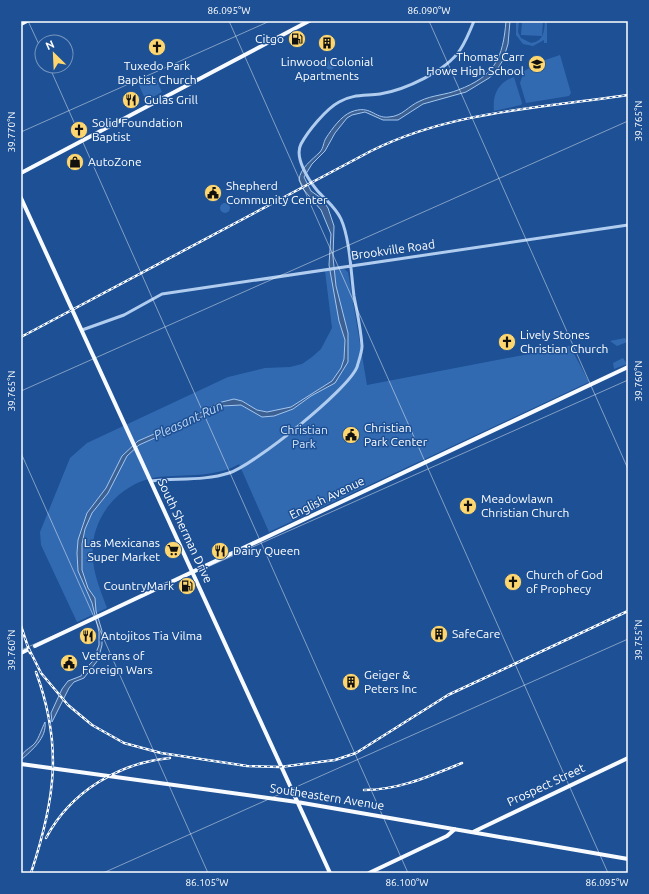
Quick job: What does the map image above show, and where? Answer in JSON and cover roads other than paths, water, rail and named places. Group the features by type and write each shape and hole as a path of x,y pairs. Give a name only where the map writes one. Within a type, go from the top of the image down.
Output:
{"main road":[{"path":"21,24 27,21"},
{"path":"21,173 309,21"},
{"name":"South Sherman Drive","path":"21,198 330,873"},
{"name":"English Avenue","path":"34,646 193,573 628,368"},
{"path":"21,652 27,650"},
{"name":"Prospect Street","path":"473,832 628,758"},
{"name":"Southeastern Avenue","path":"21,764 297,802 628,859"},
{"path":"369,873 447,836 455,829"}],"street":[{"path":"151,481 217,476 236,470 296,427 346,384 357,367 362,347 350,265 341,218 334,207 309,178 298,156 298,149 303,140 324,114 339,101 352,96 378,94 397,90 447,64 460,50 474,21"},
{"name":"Brookville Road","path":"82,330 124,314 162,294 628,225"}],"water":[{"name":"Pleasant Run","path":"506,21 510,21 508,44 503,60 495,73 489,78 466,92 423,104 398,120 383,120 365,112 352,115 347,118 335,133 325,151 312,164 304,177 311,191 321,198 328,208 334,226 333,257 336,286 348,333 348,362 335,383 311,396 293,409 274,416 262,417 241,405 222,406 208,414 139,445 127,456 108,493 92,513 85,529 82,544 82,570 88,588 95,598 96,611 102,631 102,645 98,660 84,678 74,682 69,688 52,722 51,713 62,689 68,681 81,676 84,670 93,661 99,645 99,632 92,603 78,571 78,540 87,513 106,488 122,456 138,441 191,418 218,403 234,399 242,401 257,410 267,412 291,407 332,381 341,368 344,359 345,340 339,321 329,265 331,234 321,210 303,189 299,180 304,168 320,152 326,138 337,123 347,114 358,110 363,110 384,117 398,115 412,105 429,97 458,90 481,79 495,64 499,55 505,34"},
{"path":"45,722 44,733 38,743 21,760 22,754 36,741"}],"tunnel":[{"path":"27,650 35,646"}],"railway":[{"path":"21,337 371,151 401,138 433,127 465,119 530,108 628,95"},
{"path":"29,649 41,673 68,705 92,725 124,743 161,753 247,766 280,767 335,760 356,753 448,695 628,611"},
{"path":"21,626 30,653"},
{"path":"31,873 46,821 53,773 53,749 50,724 45,699 36,672"},
{"path":"46,838 56,821 69,806 98,782 133,766 170,758"},
{"path":"364,790 390,788 402,785 462,763"}],"place":[{"name":"Citgo","path":"297,39"},
{"name":"Linwood Colonial Apartments","path":"327,43"},
{"name":"Tuxedo Park Baptist Church","path":"157,47"},
{"name":"Thomas Carr Howe High School","path":"537,64"},
{"name":"Gulas Grill","path":"131,100"},
{"name":"Solid Foundation Baptist","path":"79,130"},
{"name":"AutoZone","path":"75,162"},
{"name":"Shepherd Community Center","path":"213,193"},
{"name":"Lively Stones Christian Church","path":"507,342"},
{"name":"Christian Park Center","path":"351,435"},
{"name":"Meadowlawn Christian Church","path":"468,506"},
{"name":"Las Mexicanas Super Market","path":"173,550"},
{"name":"Dairy Queen","path":"220,551"},
{"name":"Church of God of Prophecy","path":"513,582"},
{"name":"CountryMark","path":"187,586"},
{"name":"SafeCare","path":"439,634"},
{"name":"Antojitos Tia Vilma","path":"88,636"},
{"name":"Veterans of Foreign Wars","path":"69,663"},
{"name":"Geiger & Peters Inc","path":"351,682"}],"park label":[{"name":"Christian Park","path":"304,437"}]}
